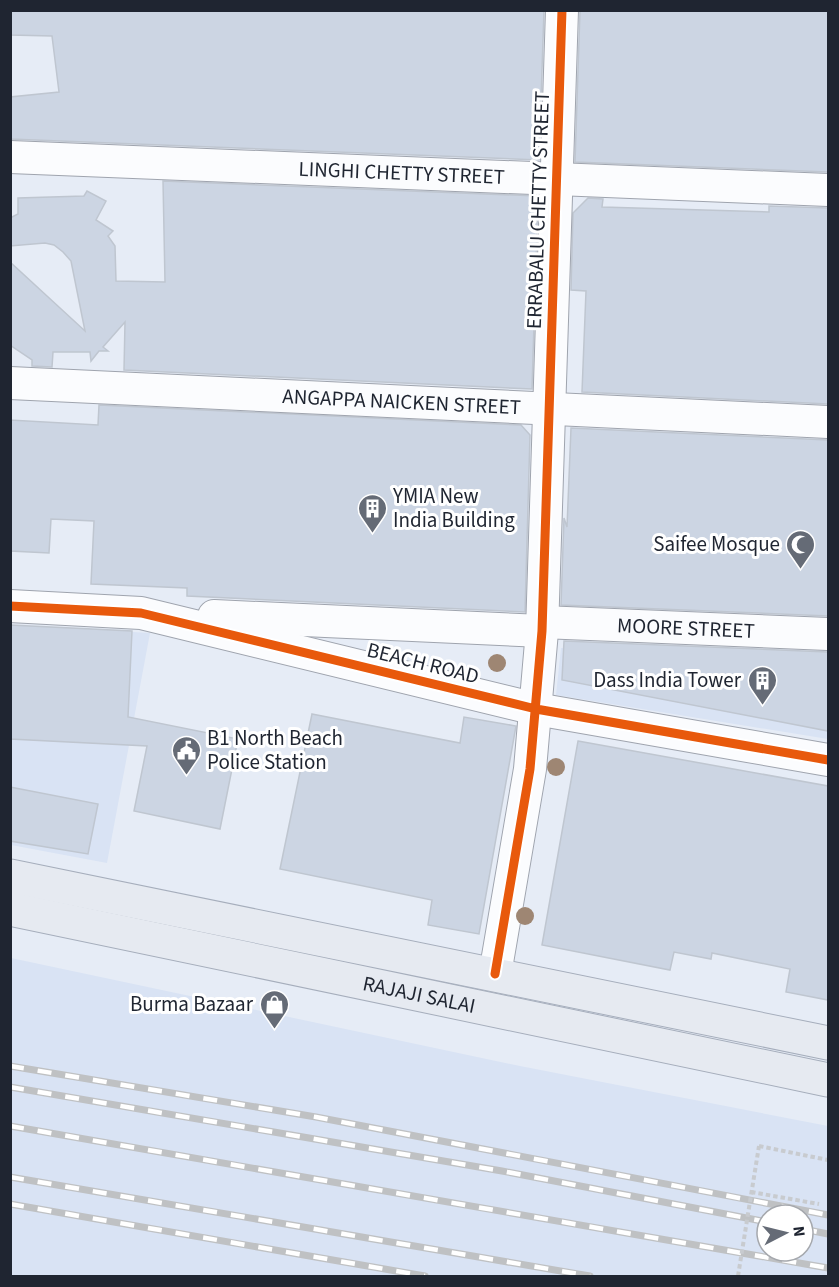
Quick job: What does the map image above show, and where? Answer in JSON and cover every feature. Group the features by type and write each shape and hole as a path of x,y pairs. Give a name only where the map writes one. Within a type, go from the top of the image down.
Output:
{"main road":[{"name":"RAJAJI SALAI","path":"10,876 828,1043"},
{"name":"RAJAJI SALAI","path":"10,909 828,1080"}],"street":[{"name":"ERRABALU CHETTY STREET","path":"495,974 522,822 536,709 542,627 562,10"},
{"name":"LINGHI CHETTY STREET","path":"10,157 828,190"},
{"name":"ANGAPPA NAICKEN STREET","path":"10,382 828,422"},
{"name":"BEACH ROAD","path":"10,606 141,612 536,709 828,760"},
{"name":"MOORE STREET","path":"141,612 542,627 828,634"}],"path":[{"path":"738,1276 759,1146 828,1160"},
{"path":"751,1192 819,1204"}],"shaded area":[{"path":"10,625 150,633 107,863 11,845"},
{"name":"Dass India Tower","path":"561,648 828,658 828,739 556,695"},
{"path":"11,958 520,1066 828,1126 828,1276 11,1276"}],"building":[{"path":"10,10 544,10 539,160 10,139 10,97 59,92 52,36 10,35"},
{"path":"580,10 828,10 828,172 575,162"},
{"path":"163,181 538,196 532,389 124,370 125,322 103,347 108,351 99,351 91,361 90,352 53,352 52,367 32,366 32,360 10,345 10,262 85,331 71,261 54,245 45,243 10,246 10,218 18,214 18,198 84,196 87,191 106,201 96,220 113,231 108,236 115,246 116,281 165,282"},
{"path":"588,198 603,199 602,207 769,212 769,206 828,208 828,404 582,392 586,291 571,290 573,213"},
{"path":"99,405 521,425 530,435 525,612 187,596 187,588 91,584 94,521 51,519 49,553 10,551 10,420 98,425"},
{"path":"571,428 828,440 828,616 561,605 564,518 567,527"},
{"path":"10,625 132,631 128,717 238,739 220,829 134,811 147,746 10,739"},
{"name":"Dass India Tower","path":"564,641 828,652 828,731 562,680"},
{"path":"312,714 460,743 464,717 516,726 479,934 428,925 432,900 280,869"},
{"path":"578,741 828,786 828,1000 786,992 790,969 712,953 711,959 674,952 670,970 542,945"},
{"path":"10,787 98,804 88,854 10,841"}],"railway":[{"path":"10,1066 316,1117 828,1215"},
{"path":"10,1087 502,1171 755,1220"},
{"path":"10,1126 828,1268"},
{"path":"10,1177 590,1276"},
{"path":"10,1204 425,1276"},
{"path":"815,1231 828,1234"}],"cycle path":[{"path":"495,974 530,769 542,631 562,10"},
{"path":"10,606 141,613 536,709 828,760"}],"place":[{"name":"YMIA New India Building","path":"372,534"},
{"name":"Saifee Mosque","path":"801,570"},
{"name":"Dass India Tower","path":"762,706"},
{"name":"B1 North Beach Police Station","path":"186,776"},
{"name":"Burma Bazaar","path":"274,1030"}]}
